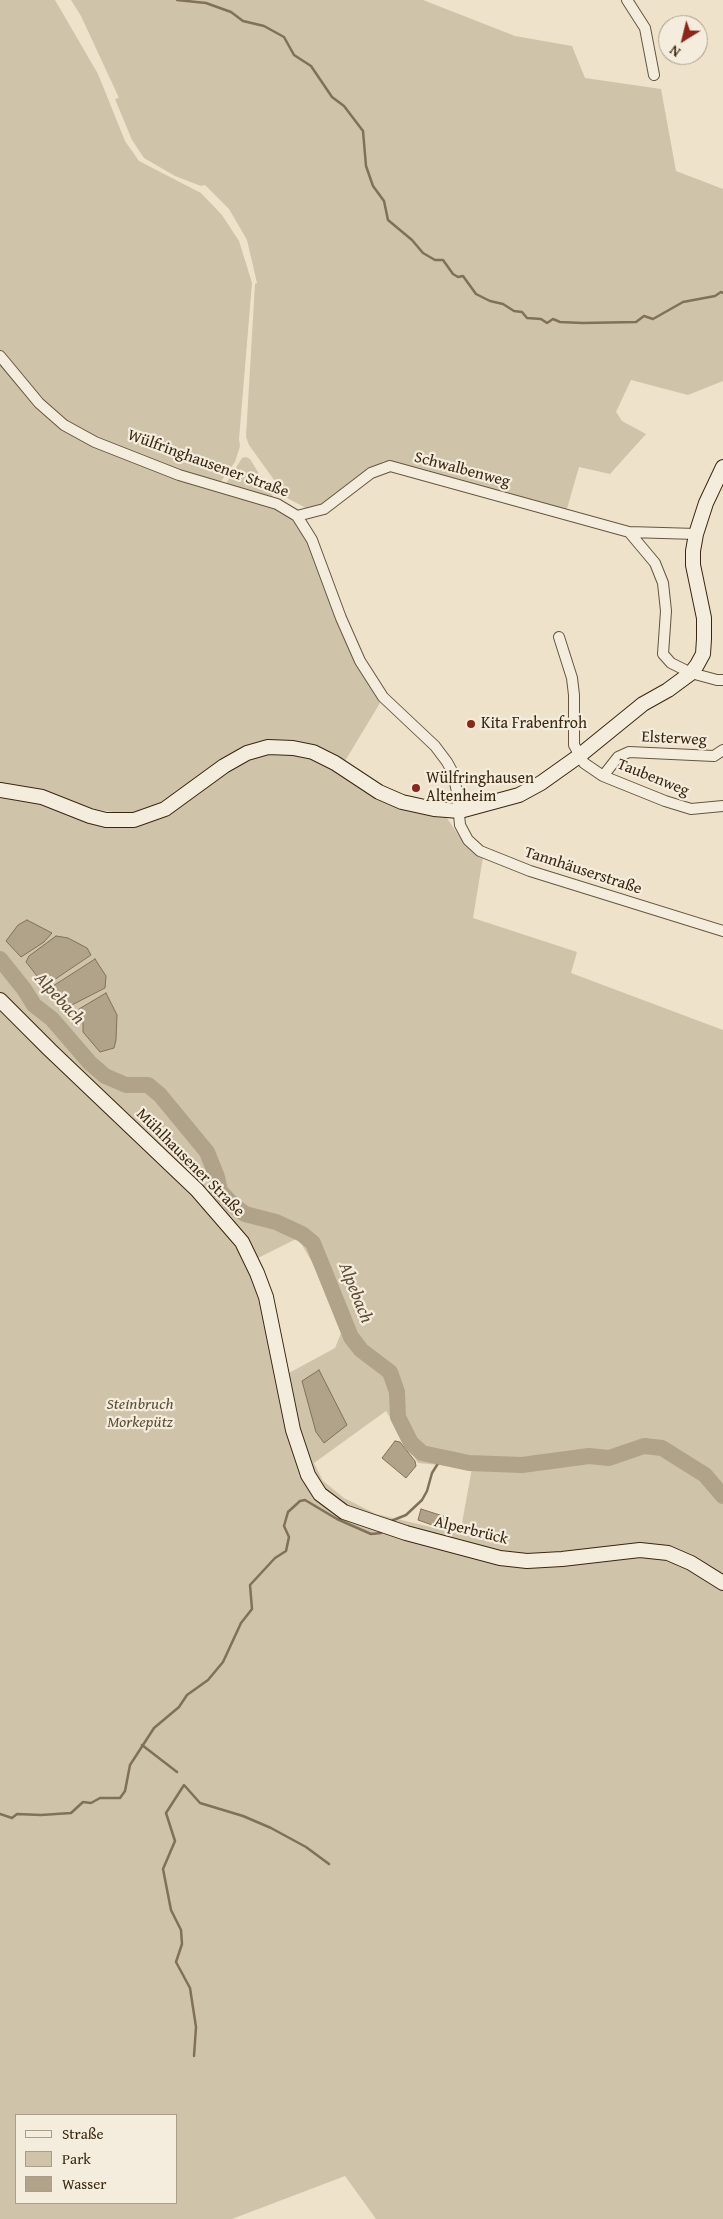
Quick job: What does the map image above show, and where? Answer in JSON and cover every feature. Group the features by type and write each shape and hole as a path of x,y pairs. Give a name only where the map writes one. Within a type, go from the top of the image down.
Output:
{"main road":[{"path":"0,790 42,797 90,816 106,820 134,820 165,809 224,766 247,753 268,747 293,748 314,752 335,763 379,792 402,802 434,809 460,811 519,795 541,783 579,756 643,704 668,690 690,673 703,654 704,618 693,565 696,534 706,503 723,467"},
{"name":"Mühlhausener Straße","path":"0,1000 197,1190 242,1242 257,1273 266,1298 285,1393"},
{"name":"Alperbrück","path":"285,1393 308,1475 320,1494 344,1512 406,1533 500,1558 527,1561 562,1560 640,1550 668,1553 691,1563 723,1583"}],"street":[{"path":"627,0 645,28 654,75"},
{"name":"Wülfringhausener Straße","path":"0,356 39,403 64,425 95,442 179,475 277,504 297,516 312,540 341,618 360,661 383,697 436,746 447,762 453,773 460,811"},
{"name":"Schwalbenweg","path":"297,516 324,508 371,472 390,466 629,532 696,534"},
{"path":"629,532 655,563 663,583 666,610 663,654 671,663 690,673 720,680 723,690"},
{"path":"559,637 572,678 574,745 584,763 603,776"},
{"name":"Elsterweg","path":"603,776 618,757 629,752 714,756 723,750"},
{"name":"Taubenweg","path":"603,776 665,801 691,809 723,806"},
{"name":"Tannhäuserstraße","path":"460,811 460,825 468,840 480,851 530,871 723,931"}],"green space":[{"path":"0,0 55,0 98,74 125,141 139,161 201,193 222,215 239,241 252,283 239,439 240,446 235,462 219,484 180,472 94,440 66,422 41,402 0,352"},
{"path":"71,0 423,0 515,36 572,46 585,78 661,89 676,171 723,189 723,381 688,395 631,380 616,412 622,421 646,434 610,474 579,467 566,512 384,461 323,506 306,508 287,498 249,445 246,437 255,284 257,283 247,240 229,209 205,185 201,186 175,176 144,158 132,140 115,99 119,98 81,16"},
{"path":"0,364 30,398 67,432 111,454 175,477 277,509 293,520 305,533 338,620 366,680 380,703 345,761 314,745 284,740 261,741 240,749 217,762 164,803 127,814 94,809 59,796 21,786 0,784"},
{"path":"242,458 250,459 274,498 225,485"},
{"name":"Steinbruch Morkepütz","path":"267,751 311,756 400,806 447,818 461,839 472,850 483,857 473,918 577,952 571,973 723,1030 723,2219 376,2219 345,2176 232,2219 0,2219 0,794 135,823 226,769","holes":["91,955 45,986 26,962","94,960 105,988 86,997 49,992 53,986","298,1238 346,1321 335,1348 289,1373 258,1258","386,1411 418,1463 472,1468 460,1534 376,1514 344,1498 323,1481 314,1463"]}],"water":[{"path":"27,920 52,933 44,942 21,957 6,941 18,925"},
{"path":"56,936 68,938 87,948 91,955 45,986 26,962 29,956"},
{"path":"95,959 106,976 105,988 64,1009 49,992 53,986"},
{"path":"106,993 117,1015 116,1040 114,1048 100,1052 83,1032 83,1022 79,1009"},
{"path":"319,1370 347,1425 324,1443 316,1432 302,1381"},
{"path":"395,1441 400,1442 415,1461 416,1466 406,1478 382,1458"},
{"path":"421,1509 446,1517 443,1527 441,1528 418,1520"}],"waterway":[{"path":"177,0 206,3 231,12 243,21 264,26 284,37 294,55 311,66 332,97 344,106 363,131 366,166 373,186 384,201 388,220 412,240 423,253 435,260 443,260 453,274 458,277 463,276 476,294 490,301 503,304 514,311 522,312 527,318 541,319 547,323 553,319 560,322 583,323 636,322 644,316 653,319 683,302 723,293"},
{"name":"Alpebach","path":"0,959 34,1005 52,1019 90,1063 105,1076 126,1085 148,1085 160,1095 207,1152 217,1177 220,1191 233,1205 245,1214 276,1222 302,1234 313,1243 351,1337 361,1350 390,1372 397,1392 398,1417 411,1443 422,1453 469,1463 522,1465 589,1456 609,1458 644,1446 662,1448 705,1475 723,1496"},
{"path":"391,1521 406,1515 422,1500 427,1491 432,1473 442,1457"},
{"path":"0,1814 12,1818 17,1814 71,1813 83,1802 91,1803 100,1798 120,1798 125,1791 130,1765 154,1728 179,1707 187,1695 208,1680 223,1662 241,1623 252,1609 250,1585 275,1558 286,1551 289,1537 284,1526 288,1512 300,1501 305,1500 337,1519 371,1534 381,1533"},
{"path":"142,1745 177,1772"},
{"path":"194,2056 196,2027 190,1988 176,1962 182,1944 181,1930 171,1910 163,1869 175,1841 166,1813 184,1785 200,1803 243,1816 271,1828 306,1847 329,1864"}],"place":[{"name":"Kita Frabenfroh","path":"471,724"},
{"name":"Wülfringhausen Altenheim","path":"416,788"}]}
